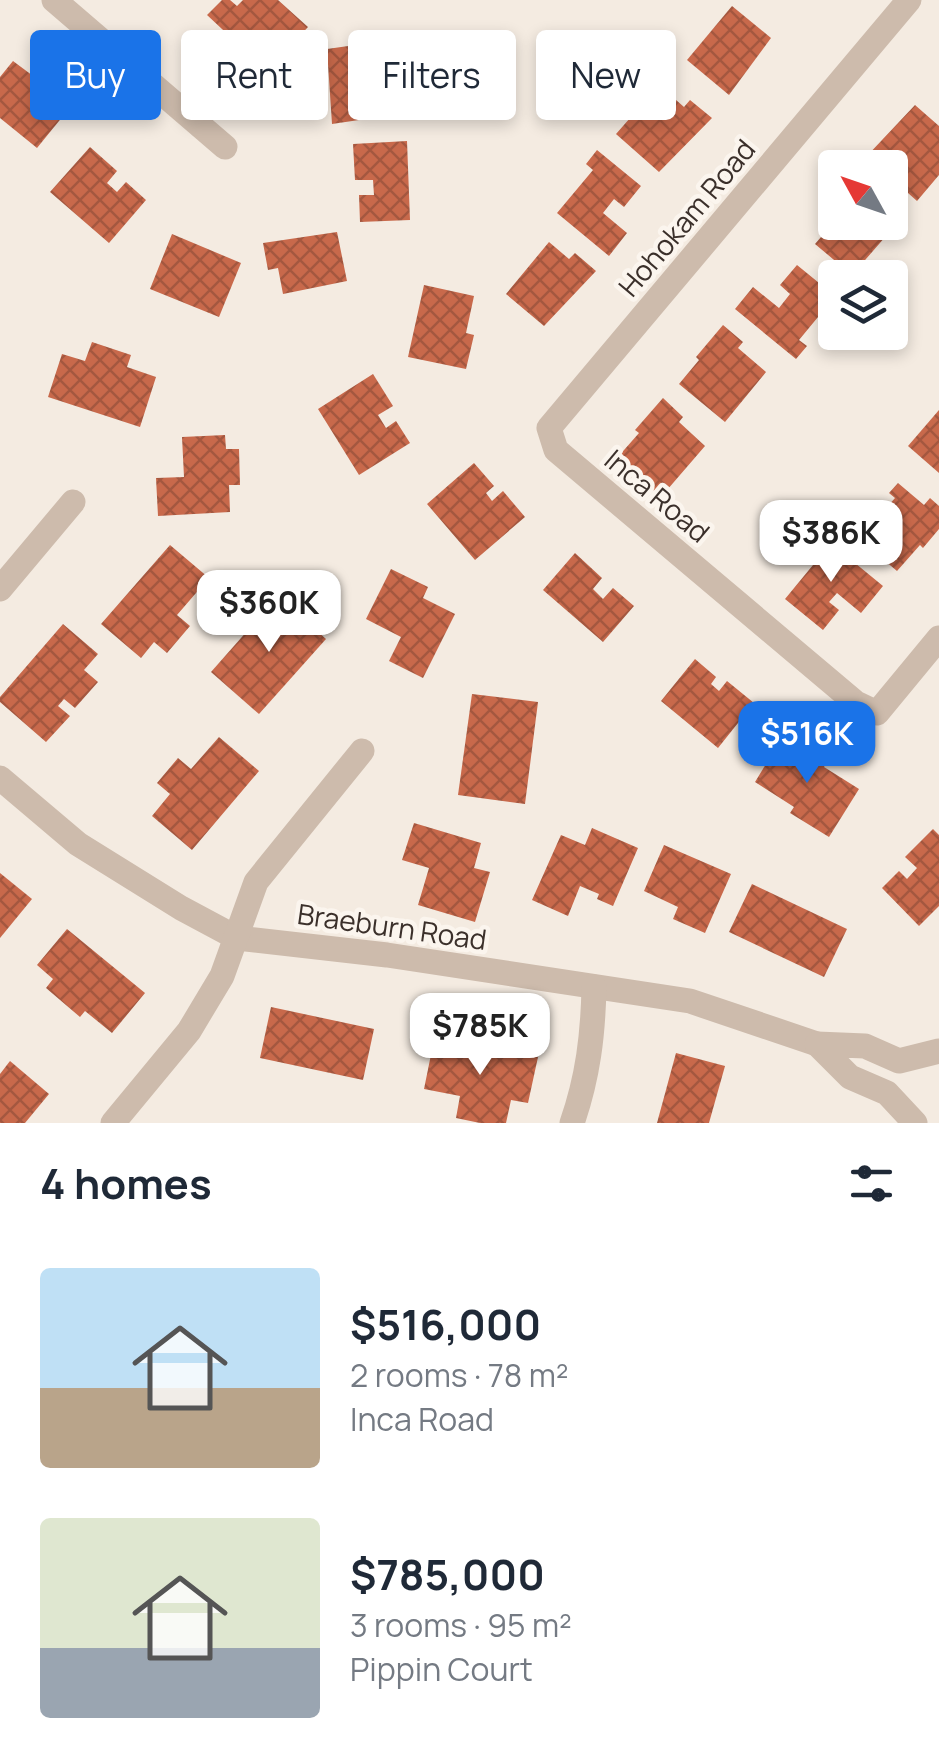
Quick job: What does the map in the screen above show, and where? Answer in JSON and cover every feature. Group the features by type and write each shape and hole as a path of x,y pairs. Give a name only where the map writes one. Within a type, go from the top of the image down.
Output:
{"street":[{"path":"54,0 225,147"},
{"name":"Hohokam Road","path":"549,428 909,0"},
{"name":"Inca Road","path":"549,428 556,450 856,703 878,714 939,638"},
{"path":"0,589 73,502"},
{"path":"113,1123 189,1031 222,976 256,882 362,750"},
{"name":"Braeburn Road","path":"0,778 78,844 237,938 387,954 690,1001 817,1044 864,1046 900,1062"},
{"path":"572,1123 585,1086 593,1035 594,986"},
{"name":"Braeburn Road","path":"817,1044 850,1078 887,1093 915,1123"},
{"path":"887,1093 900,1062 939,1051"}],"building":[{"path":"222,0 237,6 243,0 278,0 308,27 223,30 207,15"},
{"path":"732,6 771,38 729,95 687,60"},
{"path":"348,46 348,120 359,120 332,124 328,49"},
{"path":"13,61 30,74 30,120 60,120 37,148 0,118 0,77"},
{"path":"676,100 684,107 690,100 712,118 659,172 616,134 628,120 676,120"},
{"path":"915,105 939,126 939,175 917,201 908,193 908,150 873,150"},
{"path":"407,141 410,220 360,222 359,195 374,195 373,180 355,180 353,144"},
{"path":"90,147 117,171 107,183 117,192 126,182 146,200 109,243 50,192"},
{"path":"597,150 641,186 624,207 614,199 603,213 627,233 609,256 557,213 593,170 586,164"},
{"path":"337,232 347,281 283,294 278,268 268,270 263,243"},
{"path":"172,234 241,263 219,317 150,289"},
{"path":"818,240 883,240 865,260 834,260 815,244"},
{"path":"549,242 569,259 575,253 596,271 544,326 506,294"},
{"path":"797,265 818,282 818,317 799,340 807,346 796,359 735,309 753,287 779,308 790,294 780,285"},
{"path":"424,285 474,296 466,333 474,335 466,369 408,357"},
{"path":"723,325 743,342 738,348 766,372 725,422 679,384"},
{"path":"92,342 131,355 127,367 156,377 140,427 48,397 62,354 85,361"},
{"path":"373,374 393,406 378,415 386,428 396,421 410,443 359,475 318,409"},
{"path":"663,398 683,417 679,422 705,446 661,497 617,458"},
{"path":"939,410 939,473 908,446"},
{"path":"225,435 226,449 239,449 240,485 229,485 230,512 158,516 156,478 184,477 182,437"},
{"path":"474,463 494,486 486,493 492,501 503,491 525,517 475,560 427,504"},
{"path":"898,483 924,505 930,498 939,506 939,529 897,571 859,539 895,498 889,493"},
{"path":"822,536 883,586 861,613 837,593 829,602 839,610 823,630 785,599 813,565 805,558"},
{"path":"170,545 209,578 177,615 190,626 167,653 154,642 141,658 101,624"},
{"path":"575,553 602,578 593,589 603,599 613,588 634,606 603,642 543,590"},
{"path":"391,569 428,587 423,598 455,614 423,678 389,661 401,637 366,619"},
{"path":"278,596 326,639 259,714 211,672"},
{"path":"63,624 98,654 84,670 98,682 75,708 64,699 58,706 70,716 46,742 0,702 0,697"},
{"path":"695,659 716,677 711,684 719,691 727,681 754,703 718,748 661,701"},
{"path":"472,694 538,702 525,804 458,795"},
{"path":"783,736 859,789 829,837 790,813 794,807 755,782"},
{"path":"219,737 259,771 192,850 152,816 170,794 157,783 178,758 191,769"},
{"path":"414,823 481,843 474,868 490,872 475,922 418,905 429,868 402,860"},
{"path":"592,828 638,848 613,906 597,899 599,894 580,886 568,916 532,900 561,835 585,845"},
{"path":"933,829 939,835 939,906 919,926 882,888 899,871 907,879 917,868 905,857"},
{"path":"664,845 731,874 705,933 673,919 678,907 644,891"},
{"path":"0,873 32,899 0,938"},
{"path":"752,884 847,929 824,977 729,932"},
{"path":"67,929 145,993 112,1033 85,1011 80,1017 46,988 53,979 37,965"},
{"path":"271,1007 374,1029 363,1080 260,1058"},
{"path":"435,1035 538,1057 528,1103 511,1100 506,1123 456,1118 460,1096 424,1089"},
{"path":"676,1053 725,1066 709,1123 657,1123"},
{"path":"10,1061 49,1094 25,1123 0,1123 0,1074"}]}
